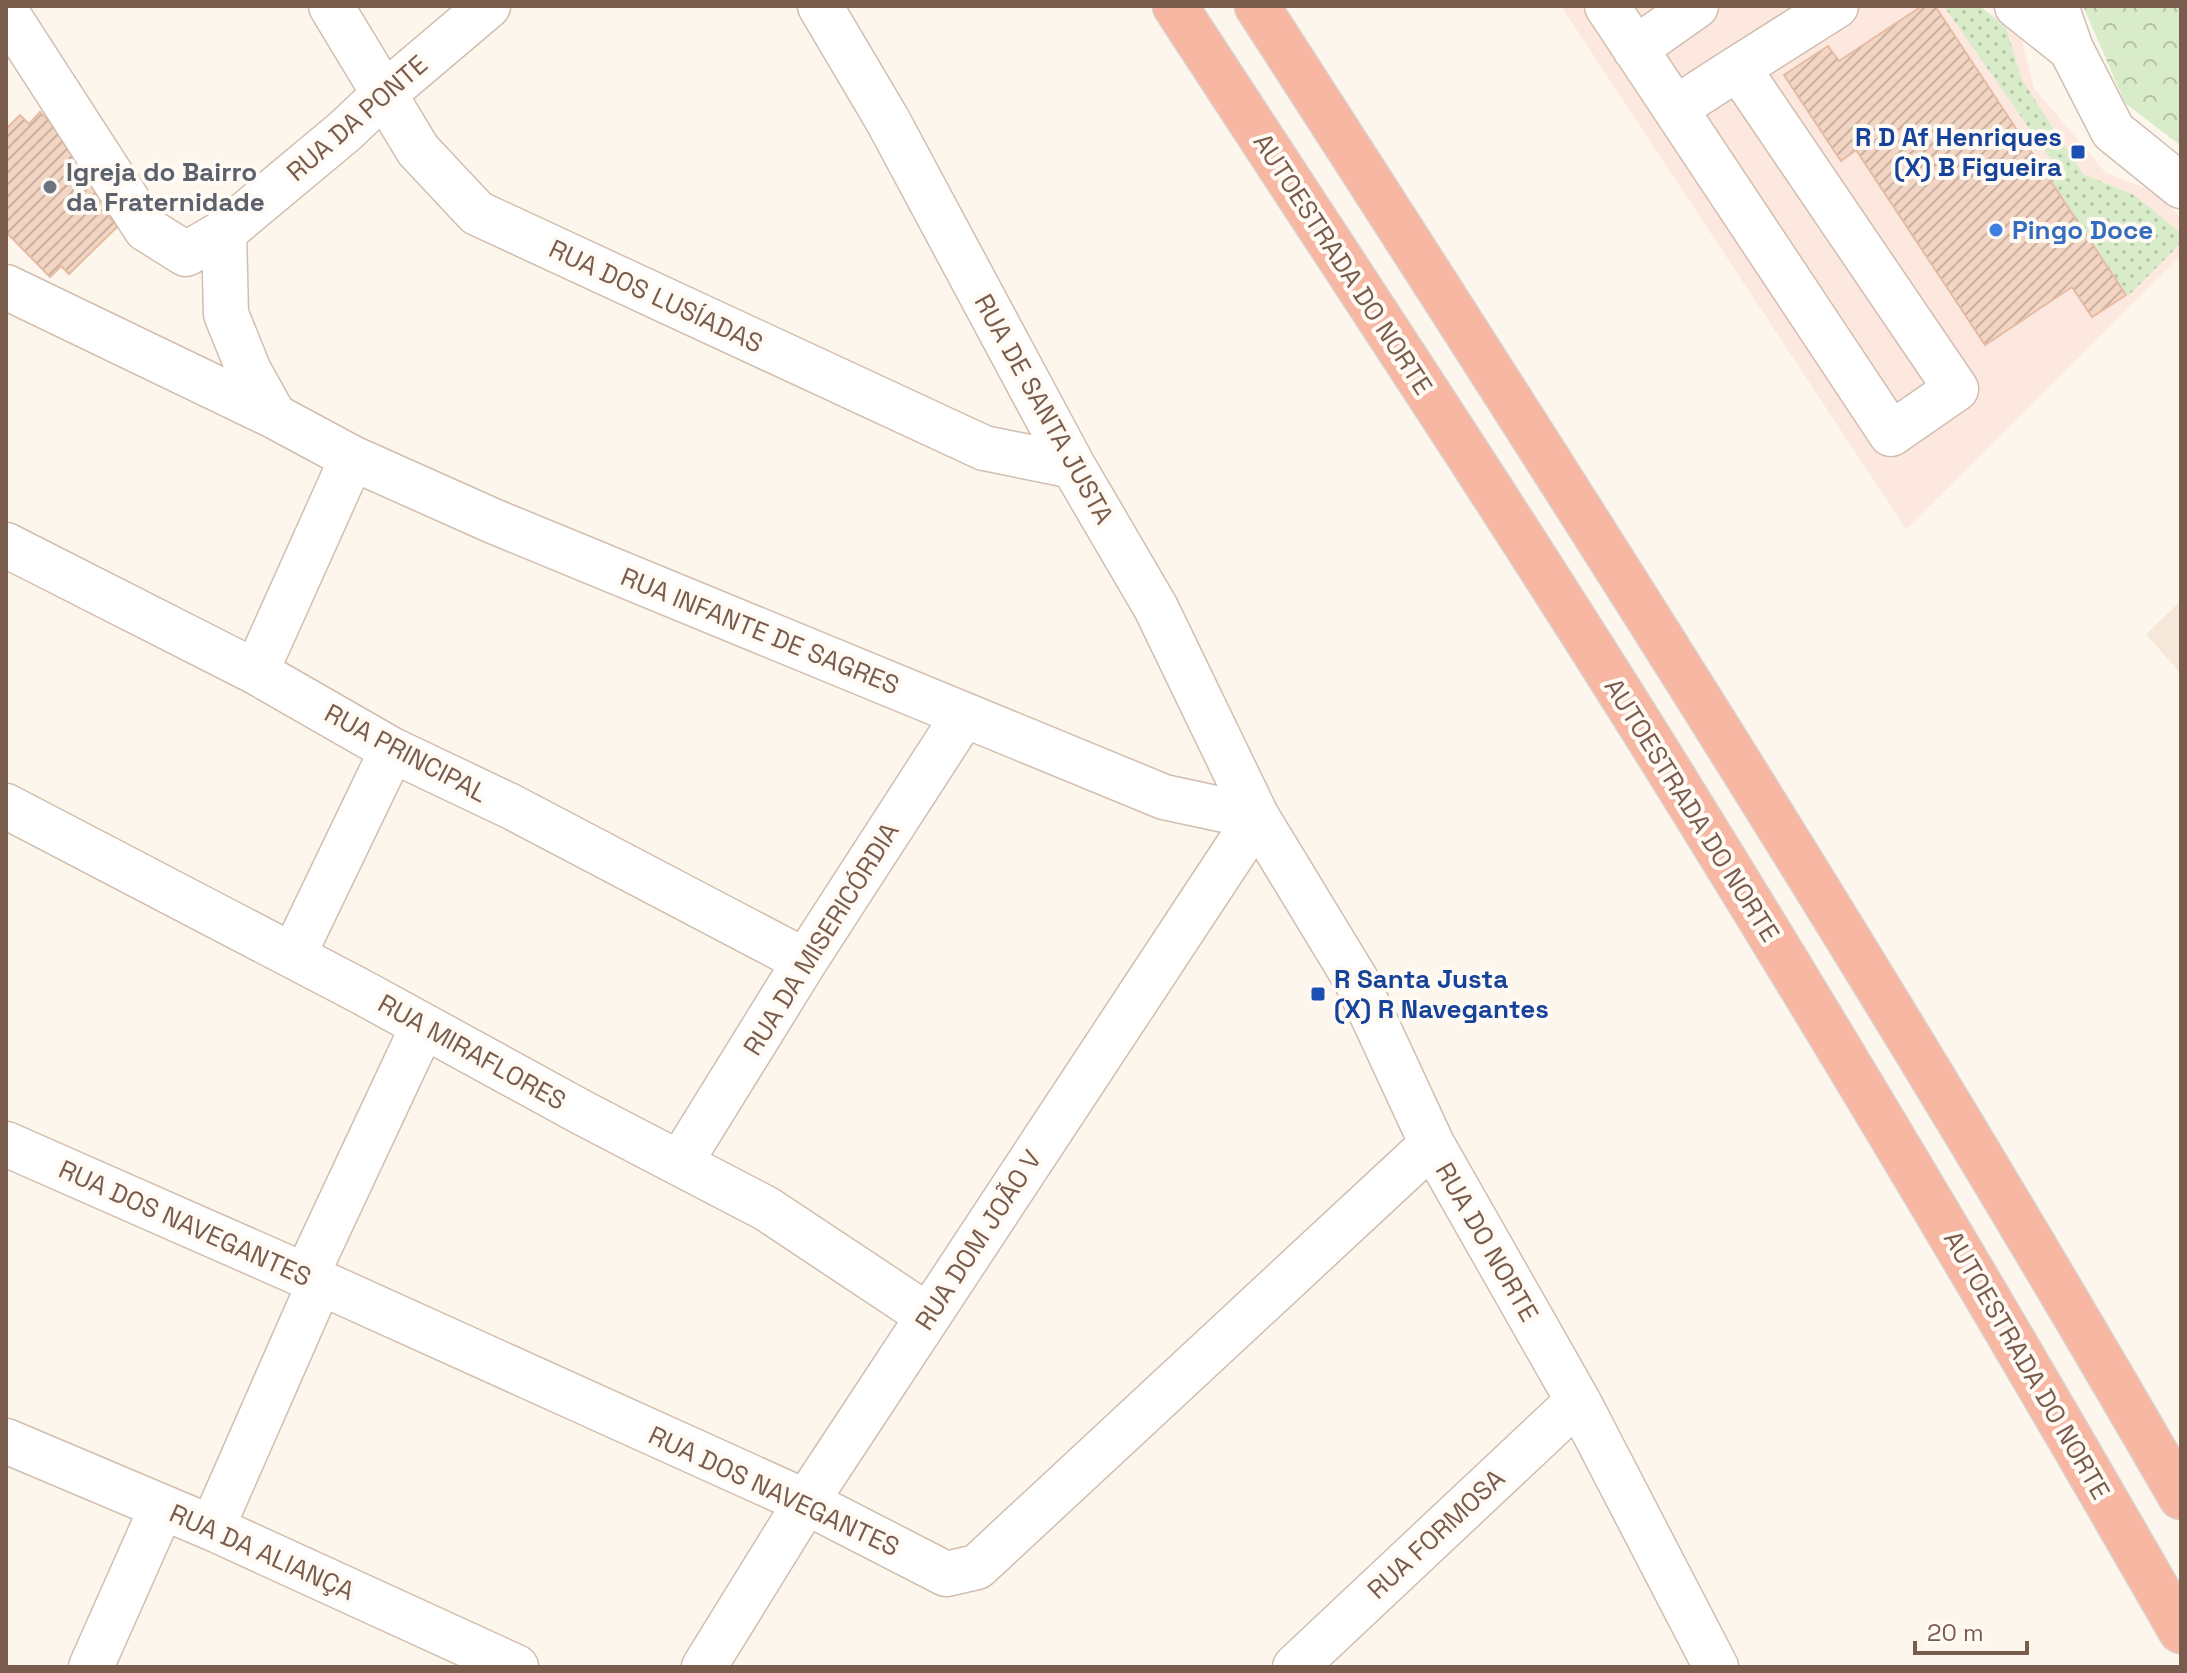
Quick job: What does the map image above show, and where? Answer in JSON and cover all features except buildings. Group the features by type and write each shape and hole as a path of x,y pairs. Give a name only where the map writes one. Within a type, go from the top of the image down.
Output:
{"highway":[{"name":"AUTOESTRADA DO NORTE","path":"1175,6 1663,761 2065,1428 2181,1631"},
{"path":"1257,6 1522,416 1731,749 1988,1167 2181,1497"}],"street":[{"name":"RUA DOS LUSÍADAS","path":"331,6 418,150 477,213 984,448 1073,466"},
{"name":"RUA DA PONTE","path":"6,12 146,229 186,254 224,232 488,6"},
{"name":"RUA DE SANTA JUSTA","path":"820,6 888,121 1073,466 1156,608 1257,817"},
{"path":"1607,6 1891,434 1956,389 1738,68"},
{"path":"1635,49 1696,6"},
{"path":"2017,6 2071,49"},
{"path":"2056,6 2071,49 2113,131 2181,186"},
{"path":"1676,108 1835,7"},
{"path":"224,232 226,314 249,371 274,416"},
{"name":"RUA INFANTE DE SAGRES","path":"6,287 274,416 352,458 493,521 1164,797 1257,817"},
{"path":"256,672 352,458"},
{"name":"RUA PRINCIPAL","path":"6,545 256,672 392,750 510,806 805,961"},
{"name":"RUA DA MISERICÓRDIA","path":"680,1163 805,961 964,715"},
{"path":"293,956 392,750"},
{"name":"RUA MIRAFLORES","path":"6,806 767,1209 928,1316"},
{"name":"RUA DO NORTE","path":"1257,817 1356,980 1432,1144 1578,1401 1716,1667"},
{"name":"RUA DOM JOÃO V","path":"704,1667 806,1502 1257,817"},
{"path":"212,1528 313,1279 423,1026"},
{"name":"RUA DOS NAVEGANTES","path":"6,1144 806,1502 946,1574 977,1567 1432,1144"},
{"name":"RUA FORMOSA","path":"1295,1667 1578,1401"},
{"name":"RUA DA ALIANÇA","path":"6,1441 212,1528 516,1667"},
{"path":"91,1667 162,1507"}],"shaded area":[{"path":"1561,6 1973,6 2018,26 2034,88 2105,172 2152,191 2181,218 2181,256 1906,529"},
{"path":"2181,601 2181,674 2146,634"}],"green space":[{"path":"1944,6 1981,7 2006,28 2022,80 2083,174 2134,195 2181,233 2181,243 2128,296 2045,173 2055,165"},
{"path":"2083,6 2181,6 2181,146 2125,103"}],"place":[{"name":"R D Af Henriques (X) B Figueira","path":"2078,152"},
{"name":"Igreja do Bairro da Fraternidade","path":"50,187"},
{"name":"Pingo Doce","path":"1996,230"},
{"name":"R Santa Justa (X) R Navegantes","path":"1318,994"}]}
